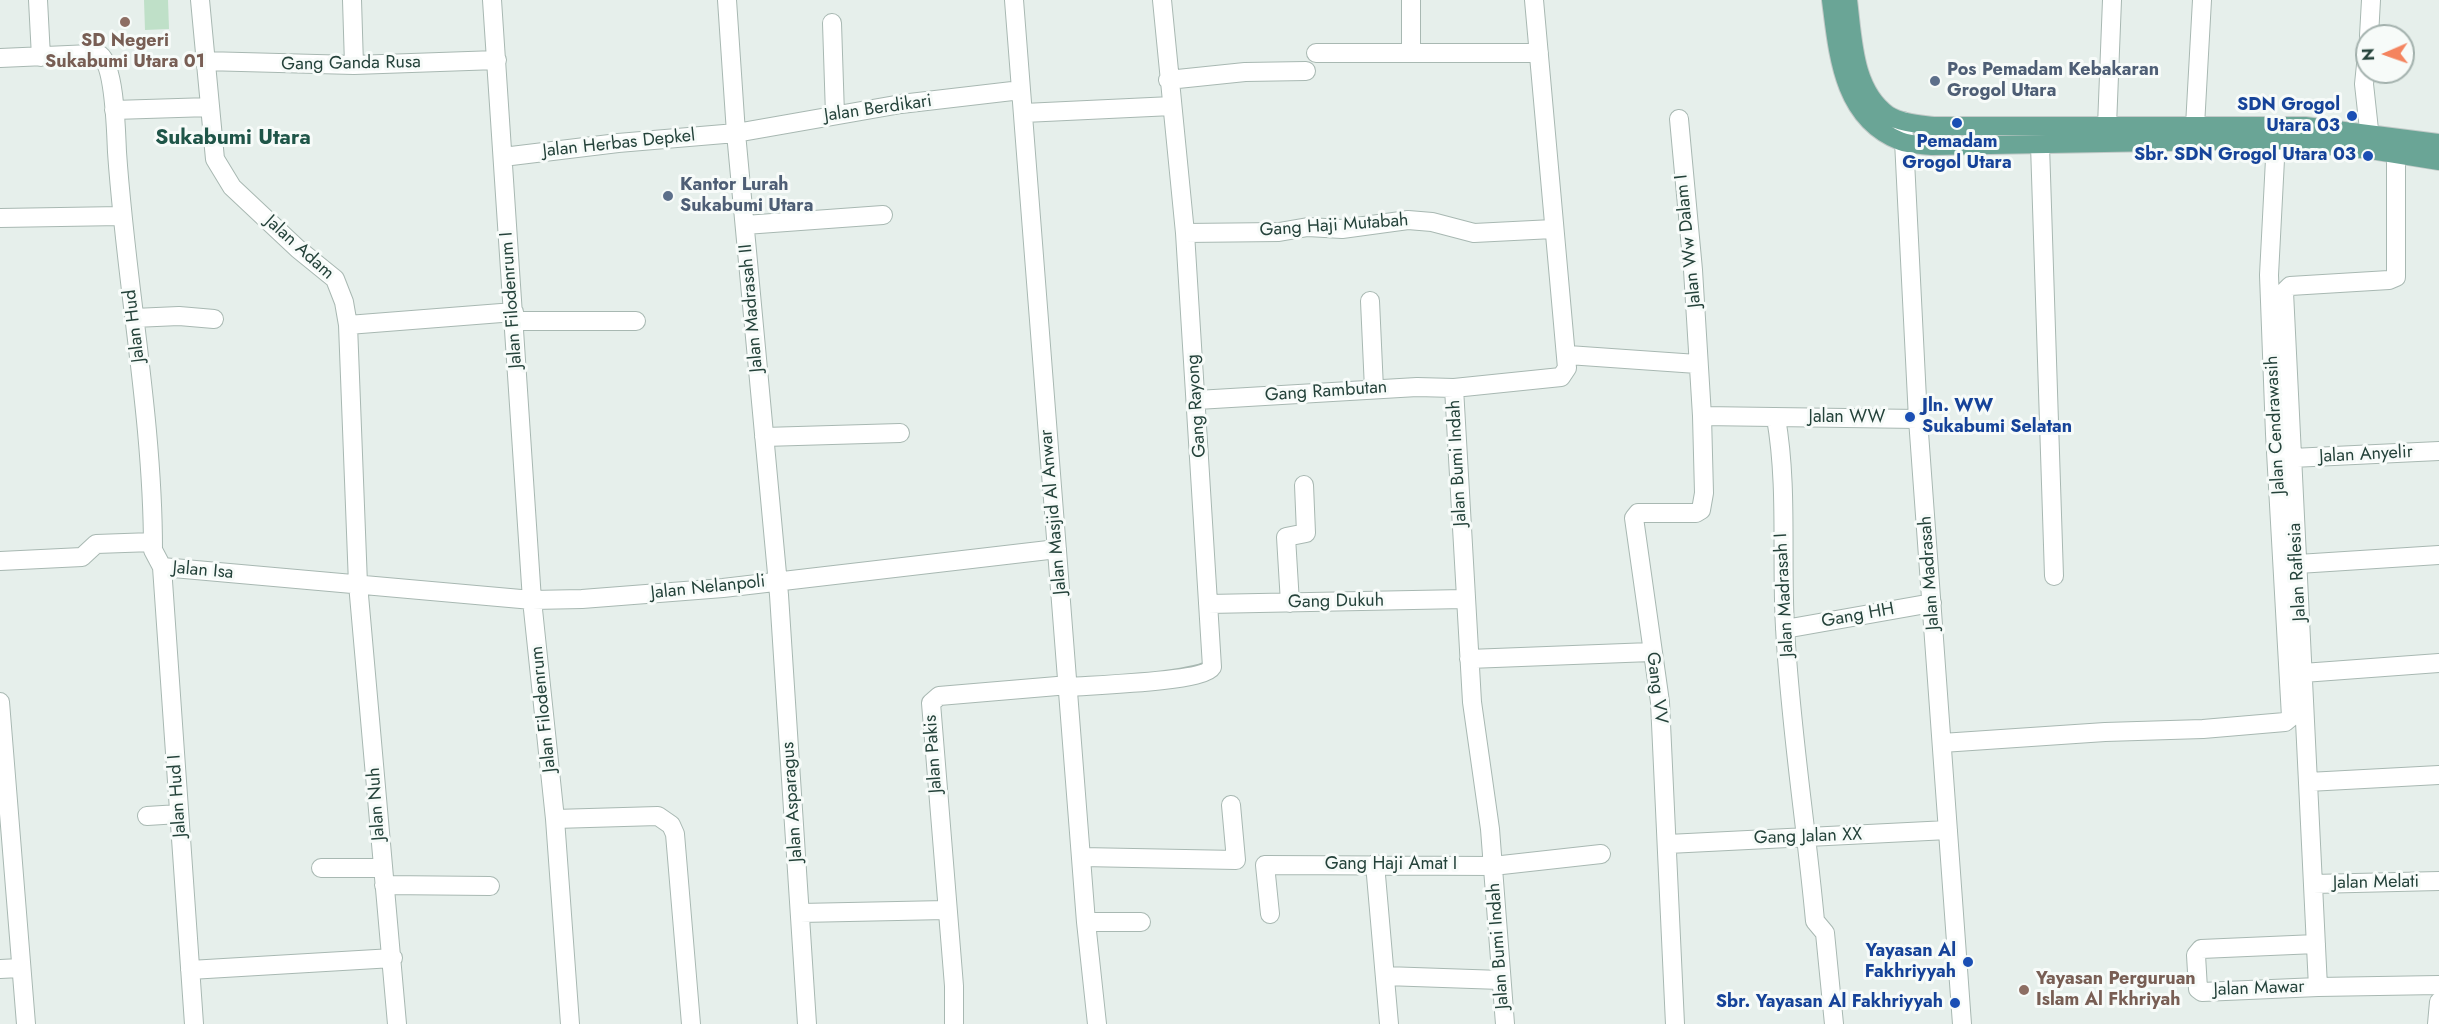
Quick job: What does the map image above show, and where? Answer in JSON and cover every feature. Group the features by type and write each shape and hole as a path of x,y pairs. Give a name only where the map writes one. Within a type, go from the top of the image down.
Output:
{"main road":[{"path":"1831,0 1838,57 1856,107 1876,129 1902,142 1932,146 2040,145 2195,134 2304,133 2371,141 2396,136 2439,143"},
{"path":"1848,0 1854,54 1863,81 1873,100 1889,115 1903,122 1933,126 2107,126 2276,140 2304,133"},
{"path":"2371,141 2394,155 2439,161"}],"street":[{"path":"0,58 41,57 38,0"},
{"name":"Jalan Adam","path":"200,0 204,62 215,159 232,187 298,249 335,279 344,302 348,325 358,584"},
{"path":"352,0 354,65"},
{"name":"Jalan Filodenrum I","path":"492,0 532,600"},
{"name":"Jalan Madrasah II","path":"727,0 736,133 778,580"},
{"name":"Jalan Masjid Al Anwar","path":"1014,0 1086,922 1097,1024"},
{"name":"Gang Rayong","path":"1069,686 1176,679 1206,674 1212,667 1185,233 1173,106 1168,80 1162,0"},
{"path":"1411,0 1411,51"},
{"path":"1534,0 1554,229 1568,355 1697,364 1702,416 1776,418"},
{"path":"2107,126 2112,0"},
{"path":"2195,134 2202,0"},
{"path":"2370,24 2371,0"},
{"path":"832,23 835,115"},
{"path":"1316,53 1411,51 1539,53"},
{"name":"Jalan Hud","path":"41,57 100,55 106,64 114,111 121,216 146,423 153,542"},
{"name":"Gang Ganda Rusa","path":"204,62 354,65 497,60"},
{"path":"1168,80 1245,72 1306,70"},
{"path":"2364,84 2371,141"},
{"name":"Jalan Berdikari","path":"736,133 835,115 1021,90"},
{"path":"1024,113 1173,106"},
{"path":"114,111 210,107"},
{"name":"Jalan Ww Dalam I","path":"1679,119 1694,280 1697,364"},
{"name":"Jalan Madrasah","path":"1903,122 1902,142 1918,419 1962,1024"},
{"name":"Jalan Herbas Depkel","path":"503,158 618,143 736,133"},
{"name":"Jalan Raflesia","path":"2318,987 2284,292 2290,286 2394,279 2396,136"},
{"name":"Jalan Cendrawasih","path":"1942,743 2105,732 2227,728 2282,722 2291,717 2275,434 2270,287 2276,140"},
{"path":"2040,145 2054,576"},
{"path":"745,225 884,215"},
{"path":"0,218 121,216"},
{"name":"Gang Haji Mutabah","path":"1185,233 1279,232 1308,227 1342,229 1408,220 1432,222 1474,233 1554,229"},
{"path":"1370,301 1374,389"},
{"path":"134,318 179,316 214,319"},
{"path":"348,325 514,316 636,321"},
{"name":"Jalan Bumi Indah","path":"1505,1024 1493,866 1464,599 1454,388 1561,377 1567,372 1568,355"},
{"name":"Gang Rambutan","path":"1197,400 1374,389 1454,388"},
{"name":"Gang VV","path":"1676,1024 1660,702 1652,652 1646,588 1634,518 1638,513 1696,513 1701,510 1704,493 1702,416"},
{"name":"Jalan WW","path":"1776,418 1918,419"},
{"name":"Jalan Madrasah I","path":"1776,418 1781,467 1785,629 1815,921 1825,933 1834,1024"},
{"path":"764,437 900,433"},
{"name":"Jalan Anyelir","path":"2292,458 2439,451"},
{"path":"1290,603 1286,537 1306,533 1304,485"},
{"name":"Jalan Isa","path":"0,561 82,557 96,543 153,542 154,556 162,567 358,584"},
{"name":"Jalan Nelanpoli","path":"358,584 532,600 593,598 1056,549"},
{"path":"2298,564 2439,555"},
{"name":"Jalan Hud I","path":"162,567 194,1024"},
{"name":"Jalan Asparagus","path":"778,580 807,1024"},
{"name":"Jalan Nuh","path":"358,584 383,877 393,958 397,1024"},
{"name":"Gang Dukuh","path":"1208,604 1464,599"},
{"name":"Jalan Filodenrum","path":"532,600 555,819 570,1024"},
{"name":"Gang HH","path":"1785,629 1932,603"},
{"path":"1469,659 1652,652"},
{"path":"2303,673 2439,663"},
{"name":"Jalan Pakis","path":"954,1024 954,986 931,711 933,700 942,695 1069,686"},
{"path":"0,702 26,1024"},
{"path":"2308,782 2439,775"},
{"path":"1082,857 1236,860 1231,805"},
{"path":"147,816 179,814"},
{"path":"555,819 658,816 671,825 675,834 691,1024"},
{"name":"Gang Jalan XX","path":"1668,844 1807,839 1948,830"},
{"name":"Gang Haji Amat I","path":"1270,914 1265,865 1493,866 1601,854"},
{"path":"1375,864 1389,1024"},
{"path":"321,868 383,877 490,886"},
{"name":"Jalan Melati","path":"2313,884 2439,881"},
{"path":"800,913 946,910"},
{"path":"1086,922 1141,922"},
{"name":"Jalan Mawar","path":"2316,944 2198,951 2199,991 2318,987"},
{"path":"190,970 393,958"},
{"path":"0,969 21,968"},
{"path":"1385,976 1501,980"},
{"path":"2318,987 2439,985"},
{"path":"2437,1024 2439,1002"}],"green space":[{"path":"144,0 168,0 169,29 145,30"}],"place":[{"name":"SD Negeri Sukabumi Utara 01","path":"125,22"},
{"name":"Pos Pemadam Kebakaran Grogol Utara","path":"1935,81"},
{"name":"SDN Grogol Utara 03","path":"2352,116"},
{"name":"Pemadam Grogol Utara","path":"1957,123"},
{"name":"Sbr. SDN Grogol Utara 03","path":"2368,156"},
{"name":"Kantor Lurah Sukabumi Utara","path":"668,196"},
{"name":"Jln. WW Sukabumi Selatan","path":"1910,417"},
{"name":"Yayasan Al Fakhriyyah","path":"1968,962"},
{"name":"Yayasan Perguruan Islam Al Fkhriyah","path":"2024,990"},
{"name":"Sbr. Yayasan Al Fakhriyyah","path":"1955,1003"}],"district":[{"name":"Sukabumi Utara","path":"233,139"}]}
